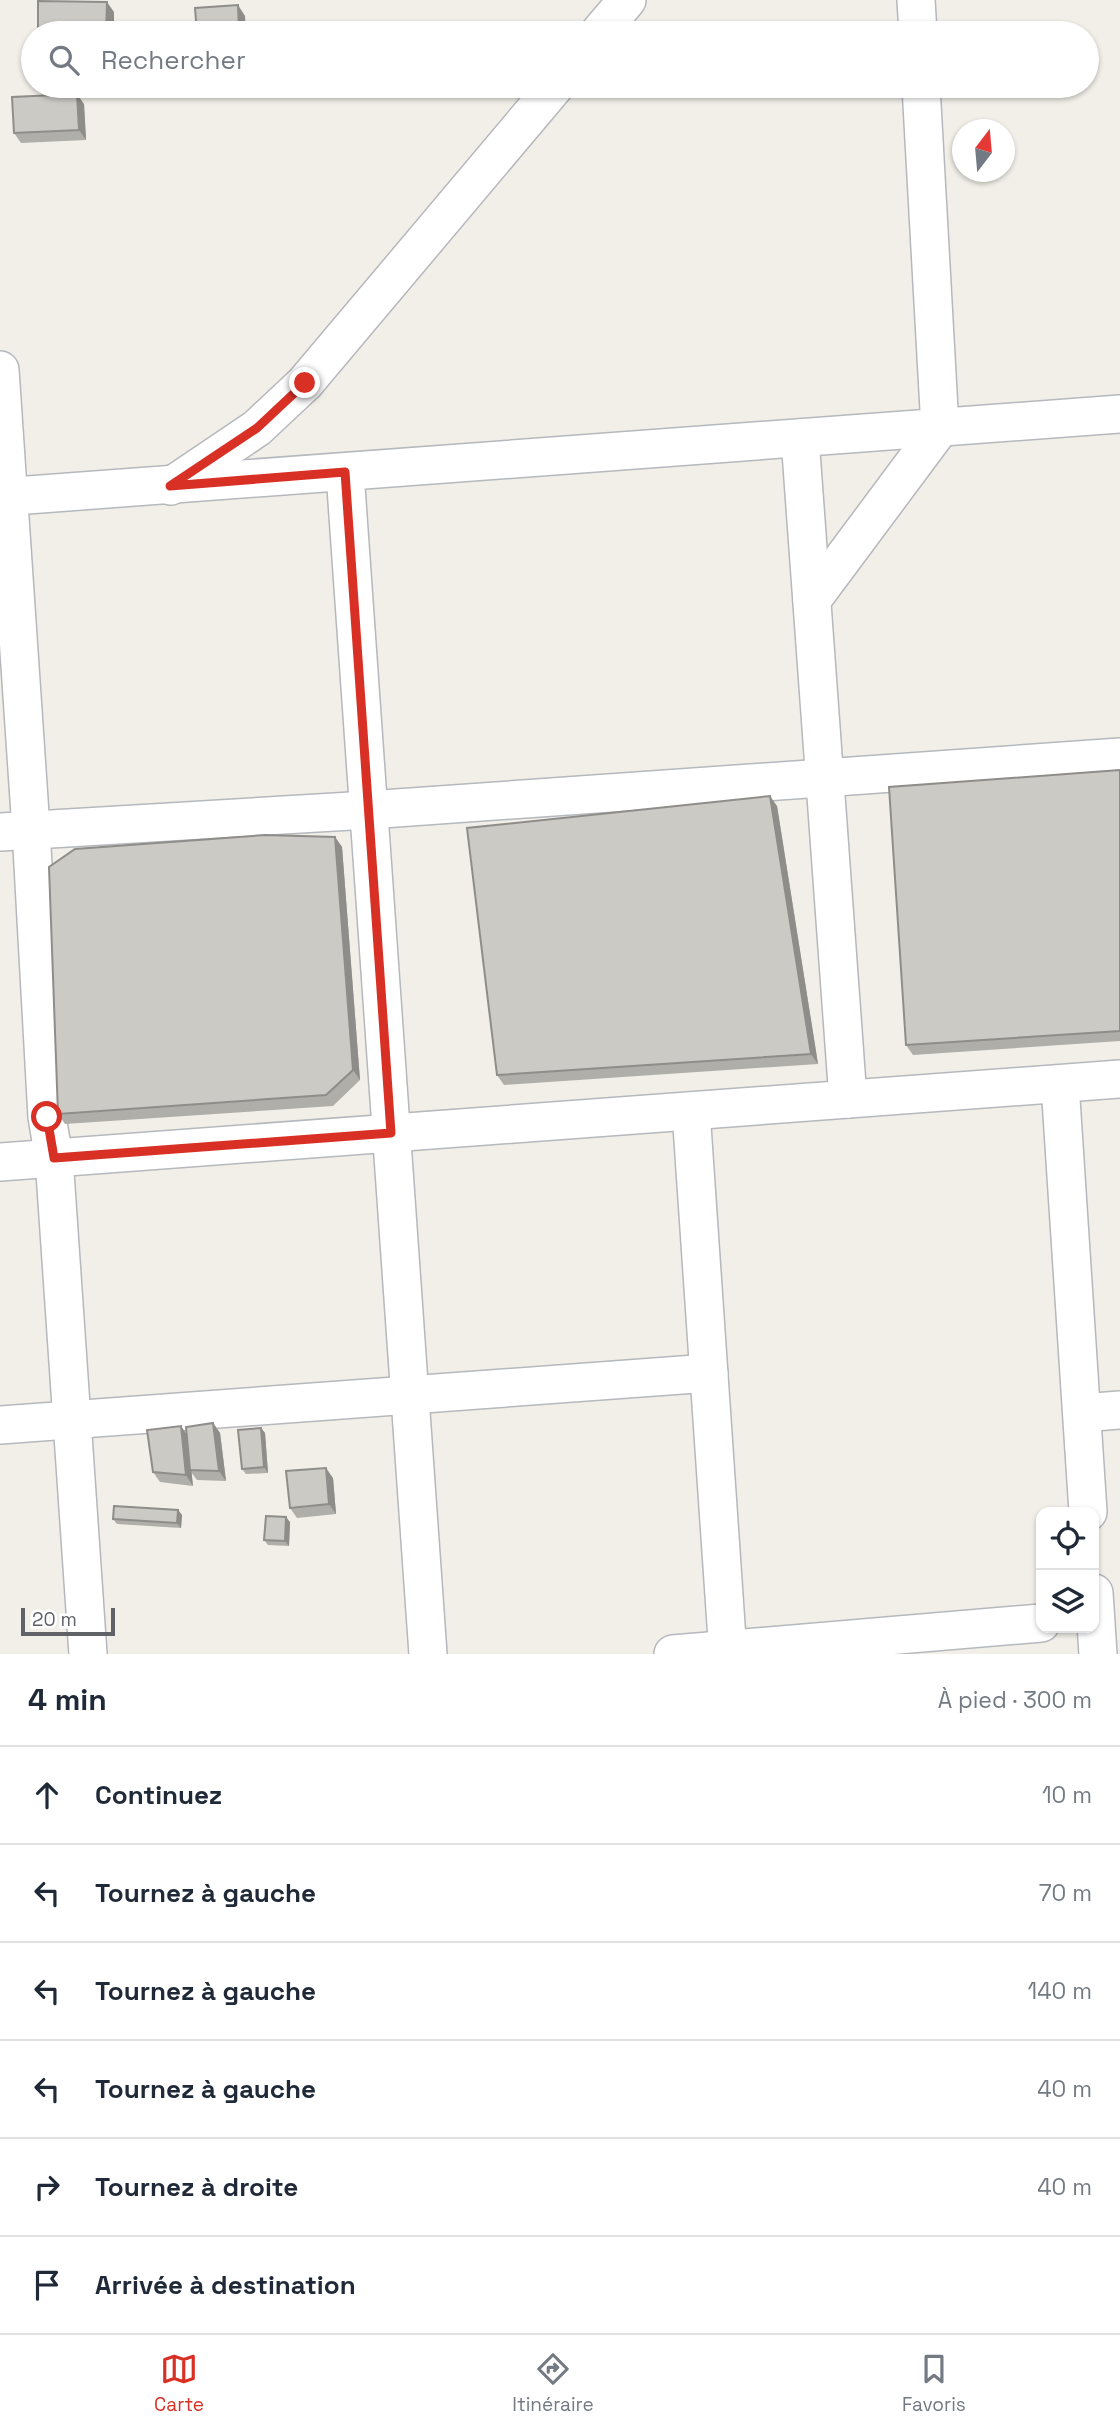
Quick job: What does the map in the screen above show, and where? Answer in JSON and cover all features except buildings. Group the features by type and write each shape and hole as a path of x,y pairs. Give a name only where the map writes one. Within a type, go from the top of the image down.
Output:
{"street":[{"path":"609,21 627,0"},
{"path":"916,0 917,21"},
{"path":"170,486 257,428 305,383 545,98"},
{"path":"812,600 940,428 922,98"},
{"path":"0,370 16,830 47,1117 54,1158 88,1654"},
{"path":"4,497 1120,414"},
{"path":"800,438 848,1099"},
{"path":"345,472 428,1654"},
{"path":"16,830 369,810 1120,757"},
{"path":"0,1162 1120,1079"},
{"path":"1060,1084 1088,1507"},
{"path":"691,1111 728,1652"},
{"path":"0,1425 709,1373"},
{"path":"1082,1413 1120,1410"},
{"path":"673,1654 728,1652 1036,1623"}],"route":[{"path":"47,1117 54,1158 391,1133 345,472 170,486 257,428 305,383"}]}
